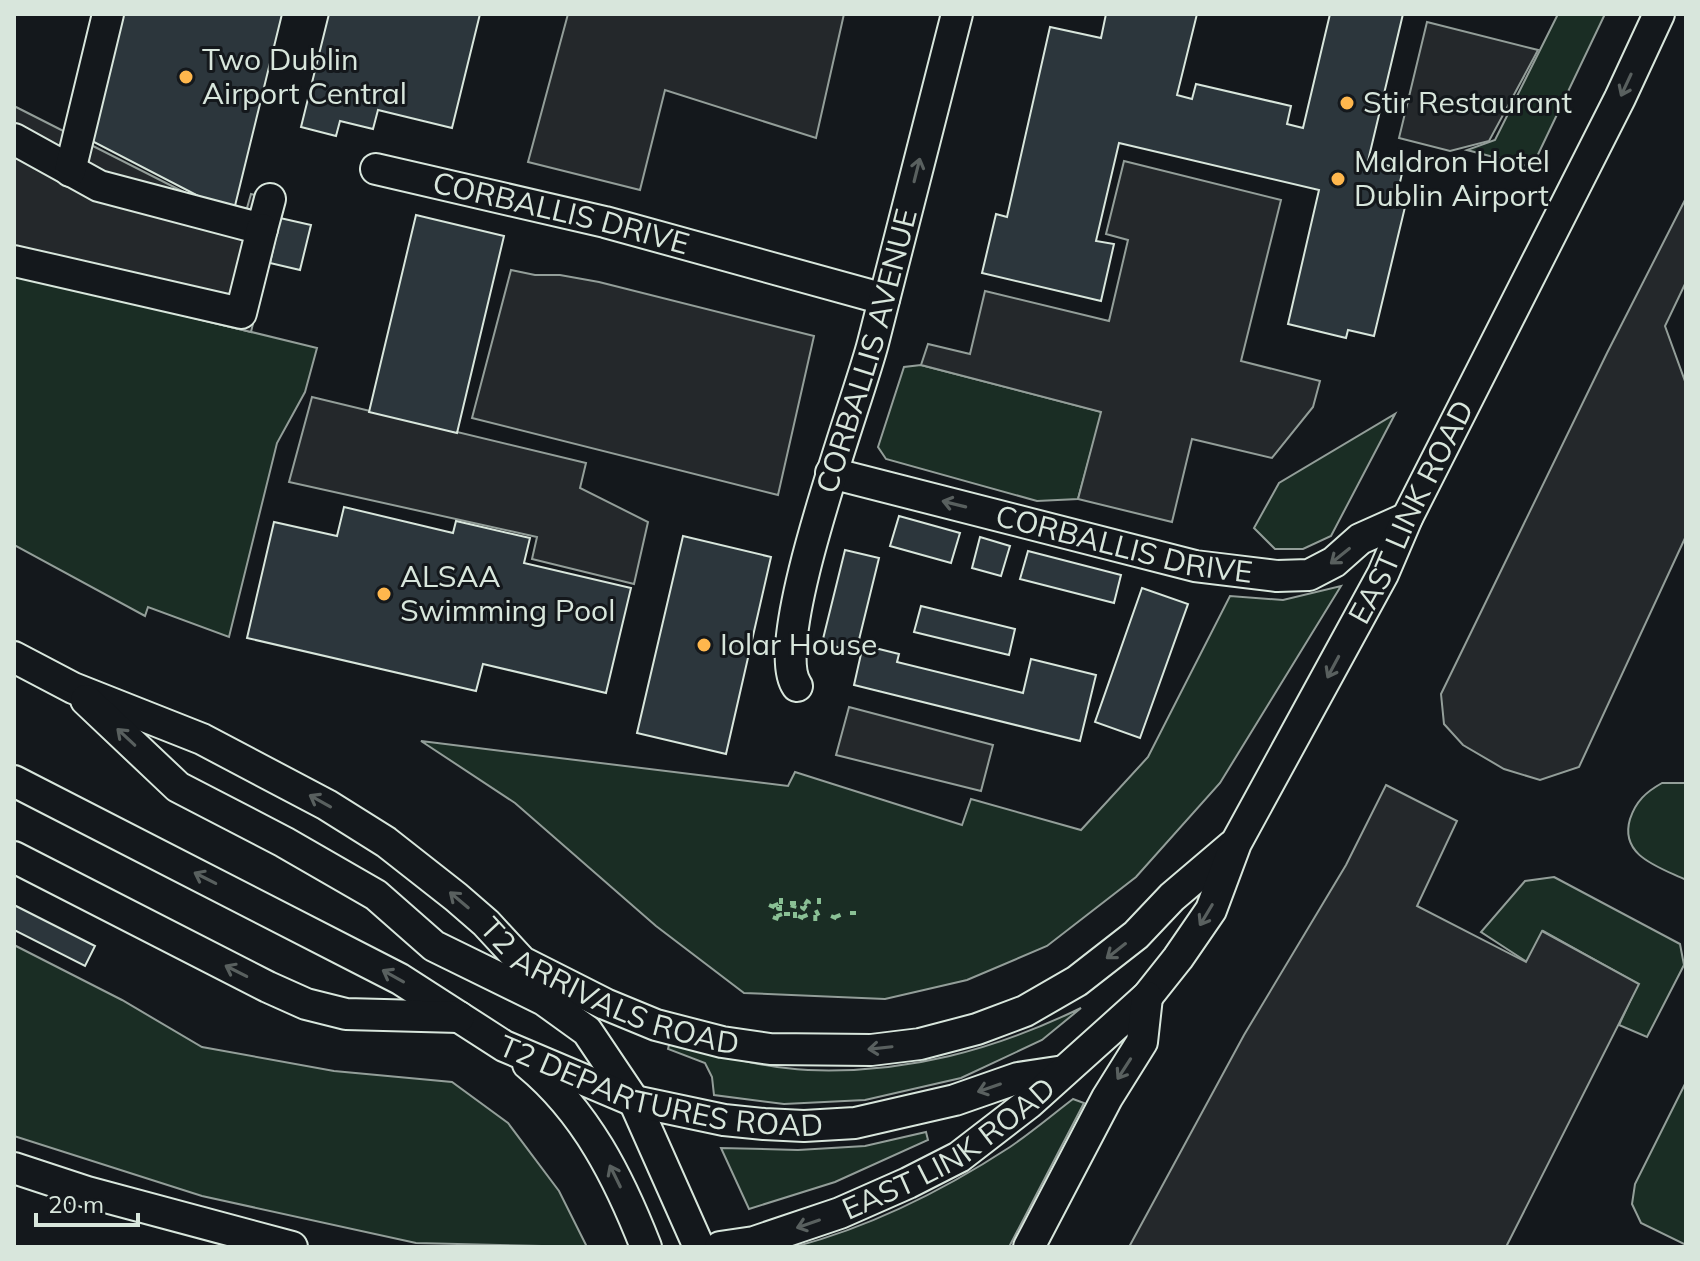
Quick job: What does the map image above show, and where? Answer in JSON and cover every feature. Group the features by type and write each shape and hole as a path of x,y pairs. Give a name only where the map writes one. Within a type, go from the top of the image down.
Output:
{"street":[{"path":"70,171 108,14"},
{"name":"CORBALLIS AVENUE","path":"797,686 791,678 791,654 809,554 831,473 866,370 957,14"},
{"name":"EAST LINK ROAD","path":"720,1247 754,1242 840,1213 959,1157 1029,1103 1147,997 1178,958 1211,910 1236,843 1376,587 1407,518 1613,112 1659,14"},
{"path":"14,139 99,186 262,229"},
{"name":"CORBALLIS DRIVE","path":"376,169 605,222 884,299"},
{"path":"14,261 241,313 270,199"},
{"name":"CORBALLIS DRIVE","path":"831,473 1195,566 1277,576 1309,575 1334,562 1360,539 1407,518"},
{"name":"T2 ARRIVALS ROAD","path":"14,657 73,688 202,739 327,805 386,842 456,897 486,923 522,962 605,1004 656,1025 722,1042 770,1049 871,1050 920,1044 977,1029 1025,1011 1077,981 1136,935 1172,897 1236,843"},
{"name":"T2 ARRIVALS ROAD","path":"73,688 178,787 284,842 376,895 434,946 544,1000 587,1031 634,1101"},
{"path":"14,781 388,973 504,1046"},
{"path":"14,857 306,1004 346,1014 459,1017"},
{"name":"EAST LINK ROAD","path":"1029,1247 1107,1098 1142,1042 1147,997"},
{"name":"T2 DEPARTURES ROAD","path":"504,1046 634,1101 724,1120 804,1126 855,1123 907,1112 955,1100 1018,1078 1064,1070"},
{"name":"T2 DEPARTURES ROAD","path":"504,1046 544,1078 582,1121 612,1169 646,1247"},
{"path":"634,1101 699,1247"},
{"path":"14,1168 101,1196 292,1247"}],"green space":[{"path":"1558,14 1605,14 1532,167 1467,150 1495,140"},
{"path":"14,274 317,348 305,392 277,443 229,637 148,607 145,616 14,545"},
{"path":"921,365 1102,412 1078,499 1037,501 886,459 878,447 904,367"},
{"path":"1395,414 1331,536 1303,549 1275,549 1254,528 1279,483"},
{"path":"1341,586 1220,783 1136,877 1047,946 967,980 885,999 744,993 656,926 515,803 421,741 788,786 795,772 962,825 971,799 1081,830 1148,757 1230,596 1283,600"},
{"path":"1662,783 1686,783 1686,880 1654,865 1630,842 1628,832 1635,807 1646,794"},
{"path":"1554,877 1680,944 1684,965 1647,1037 1619,1025 1638,984 1543,931 1527,962 1481,932 1525,881"},
{"path":"14,945 122,1000 202,1047 334,1071 452,1082 508,1123 559,1191 587,1247 416,1243 202,1196 14,1136"},
{"path":"1081,1008 1042,1040 961,1078 865,1100 784,1104 714,1095 712,1077 705,1063 668,1049 670,1041 738,1060 790,1069 880,1068 982,1047"},
{"path":"1686,1082 1686,1245 1641,1223 1632,1204 1635,1184"},
{"path":"1073,1099 1084,1103 1009,1247 794,1247 851,1229 933,1192 1010,1147"},
{"path":"926,1132 928,1140 835,1182 749,1209 721,1148 798,1150 865,1146"}],"shaded area":[{"path":"568,14 844,14 816,138 665,90 640,190 528,162"},
{"path":"1427,22 1538,50 1489,141 1450,151 1399,138"},
{"path":"14,106 243,222 251,194 282,202 251,332 14,274"},
{"path":"1124,161 1281,200 1241,361 1320,381 1313,407 1272,458 1192,439 1172,522 1078,499 1101,412 921,365 928,344 970,354 985,291 1109,321 1128,240 1106,234"},
{"path":"1686,198 1686,282 1665,326 1686,384 1686,536 1579,767 1540,780 1504,769 1463,745 1444,724 1441,694"},
{"path":"511,270 599,282 814,336 778,495 472,418"},
{"path":"312,397 586,463 580,488 648,522 634,584 532,559 537,537 289,482"},
{"path":"849,707 993,745 981,791 836,755"},
{"path":"1386,785 1457,821 1417,906 1526,962 1542,931 1639,984 1506,1247 1129,1247 1244,1035 1346,865"}],"building":[{"name":"Two Dublin Airport Central","path":"121,14 282,14 233,214 90,140"},
{"path":"329,14 480,14 452,128 378,110 373,129 340,121 336,136 301,127"},
{"name":"Maldron Hotel Dublin Airport","path":"1106,14 1197,14 1177,95 1192,99 1196,84 1291,106 1287,124 1303,128 1330,14 1403,14 1368,161 1403,169 1395,204 1405,207 1374,336 1348,330 1346,338 1288,324 1319,190 1119,143 1096,241 1114,244 1101,301 982,273 996,214 1007,217 1050,27 1101,38"},
{"path":"416,215 504,236 457,433 369,412"},
{"path":"280,218 311,225 300,270 270,263"},
{"path":"344,507 453,533 456,521 530,538 524,563 631,588 606,693 483,664 476,691 247,638 274,522 337,536"},
{"path":"899,516 960,533 951,563 890,546"},
{"name":"Iolar House","path":"683,536 771,557 726,754 637,733"},
{"path":"980,537 1010,546 1001,576 972,568"},
{"path":"845,550 879,558 856,652 822,643"},
{"path":"1028,551 1121,575 1114,603 1020,579"},
{"path":"1142,588 1188,604 1140,738 1095,722"},
{"path":"921,606 1015,629 1009,655 914,632"},
{"path":"863,645 899,654 897,662 1023,693 1031,659 1096,675 1080,741 854,685"},
{"path":"14,905 95,946 85,966 14,930"}],"hedge":[{"path":"771,908 774,901 777,908"},
{"path":"783,901 779,901 779,908 784,908"},
{"path":"793,905 795,901 793,908"},
{"path":"805,901 808,903 806,909 803,907 805,901"},
{"path":"817,901 823,901"},
{"path":"853,911 853,919"},
{"path":"775,920 778,912 781,920"},
{"path":"787,912 787,920"},
{"path":"800,919 803,912 806,919"},
{"path":"819,912 813,915 813,918 819,918"},
{"path":"833,919 836,912 839,919"}],"place":[{"name":"Two Dublin Airport Central","path":"186,77"},
{"name":"Stir Restaurant","path":"1347,103"},
{"name":"Maldron Hotel Dublin Airport","path":"1338,179"},
{"name":"ALSAA Swimming Pool","path":"384,594"},
{"name":"Iolar House","path":"704,645"}]}
